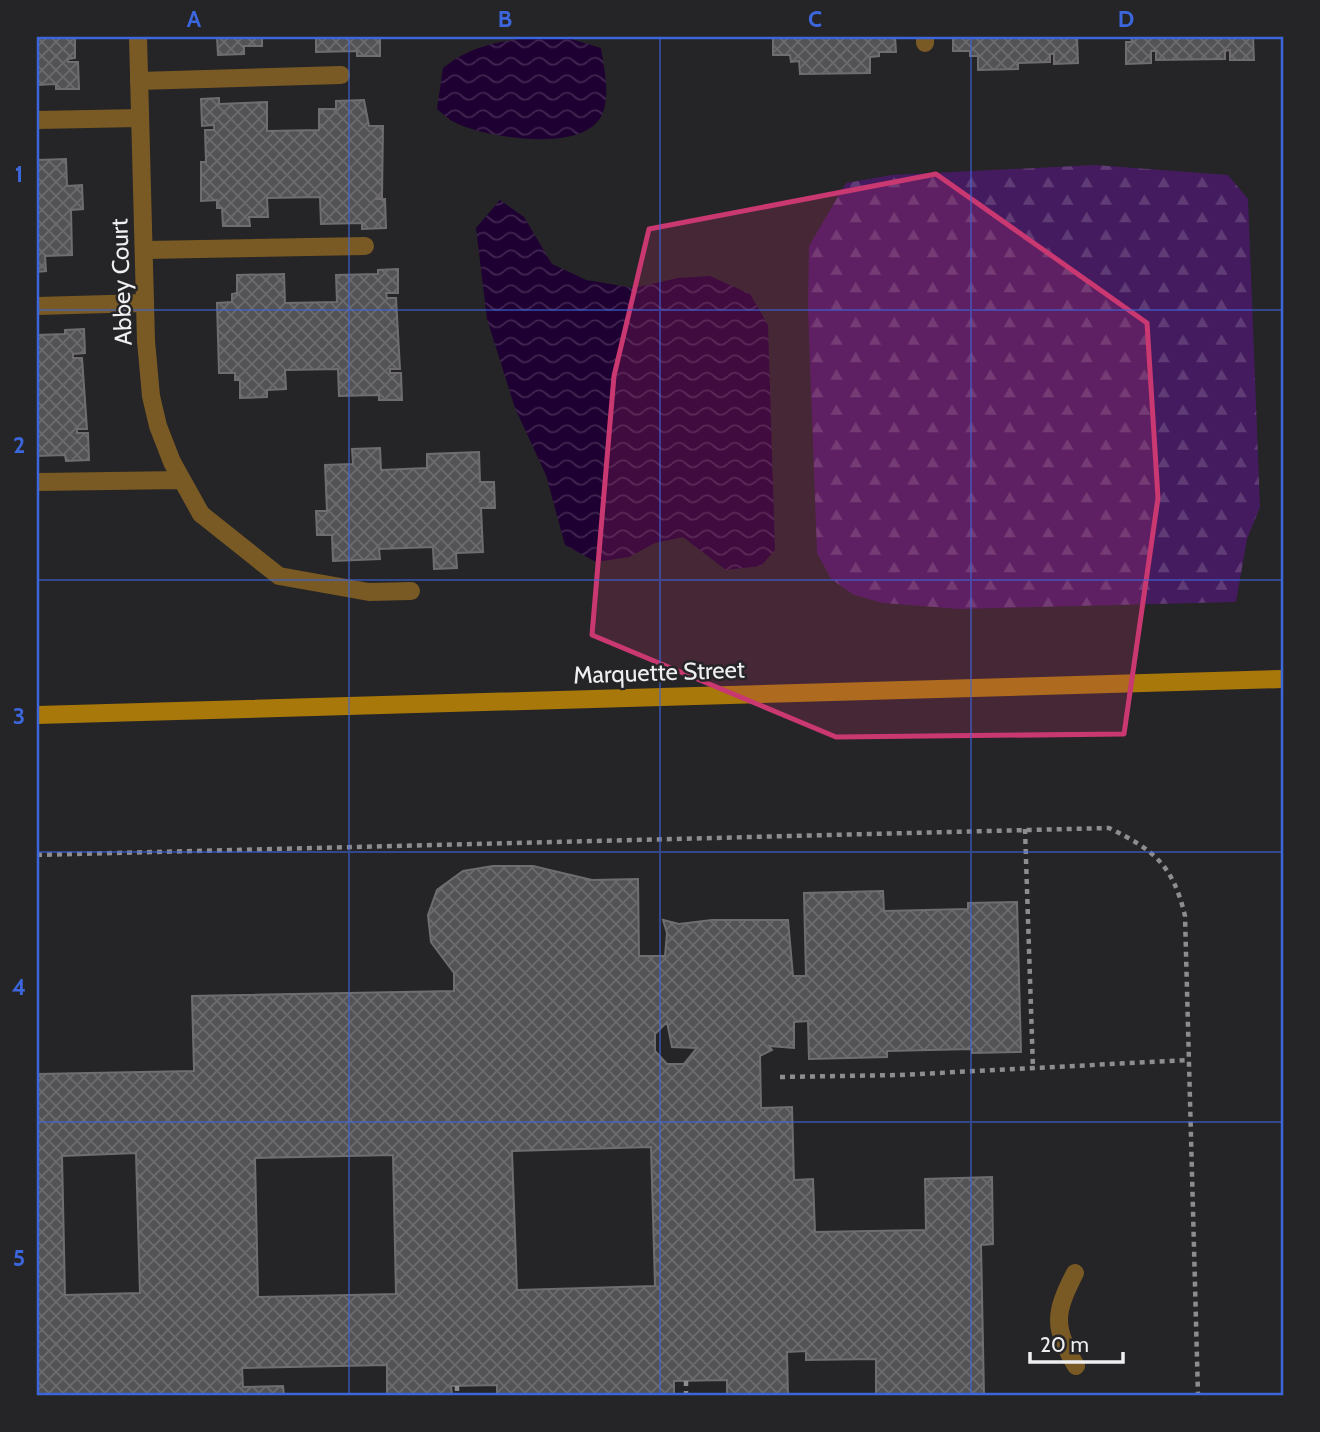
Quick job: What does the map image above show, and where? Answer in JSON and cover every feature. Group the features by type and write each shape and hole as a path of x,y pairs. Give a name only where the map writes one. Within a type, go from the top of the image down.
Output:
{"street":[{"name":"Abbey Court","path":"138,37 145,303 151,396 158,426 182,480 201,514 279,576 369,592 411,591"},
{"path":"139,81 341,75"},
{"path":"37,120 140,118"},
{"path":"145,250 365,246"},
{"path":"37,306 145,303"},
{"path":"37,482 182,480"},
{"name":"Marquette Street","path":"37,715 1283,679"},
{"path":"1075,1273 1056,1318 1060,1338 1076,1366"}],"path":[{"path":"37,855 1109,828 1152,851 1171,874 1185,916 1198,1395"},
{"path":"1025,829 1033,1069"},
{"path":"780,1077 1033,1069 1189,1060"},
{"path":"686,1381 686,1395"},
{"path":"457,1386 457,1395"}],"highlighted area":[{"path":"936,174 1147,323 1158,498 1124,734 836,737 592,635 614,376 649,229"}],"green space":[{"path":"1095,165 1228,175 1248,199 1260,507 1247,539 1236,602 959,609 883,603 854,595 831,579 817,553 808,310 809,246 846,183 892,175"}],"water":[{"path":"536,37 564,37 601,48 606,97 603,112 594,125 578,134 558,138 511,137 468,128 452,121 437,109 443,68 454,60 487,45"},
{"path":"500,200 524,217 552,264 586,280 634,288 678,278 710,276 750,294 768,325 775,550 761,566 726,570 683,537 655,543 629,557 596,562 565,545 546,475 515,408 487,319 476,228"}],"building":[{"path":"37,37 75,37 75,58 68,59 68,62 78,62 79,89 56,89 56,84 37,85"},
{"path":"217,37 262,37 262,46 244,46 244,54 218,55"},
{"path":"316,37 380,37 380,56 357,56 357,51 316,52"},
{"path":"773,37 895,37 896,52 879,52 879,56 870,57 870,73 800,74 799,61 791,62 790,55 773,55"},
{"path":"953,37 1077,37 1078,63 1054,64 1054,54 1050,54 1050,62 1018,63 1018,69 978,70 978,56 970,56 970,51 953,51"},
{"path":"1131,37 1253,37 1254,60 1230,60 1230,50 1225,51 1225,59 1156,60 1156,51 1151,51 1151,63 1126,64 1126,42 1132,42"},
{"path":"219,98 219,104 267,102 267,131 319,130 319,109 336,109 336,101 364,100 369,126 383,126 382,197 375,199 385,199 386,228 362,229 362,223 321,224 320,197 267,198 268,217 249,217 250,226 223,226 222,208 217,208 217,200 201,201 201,162 206,162 205,130 214,130 214,125 202,126 201,99"},
{"path":"66,159 67,186 82,185 83,209 71,210 72,255 45,256 46,271 37,272 37,160"},
{"path":"398,269 398,293 386,293 387,298 396,298 400,369 390,369 390,373 401,373 402,400 379,400 379,395 339,396 338,369 285,370 286,389 267,390 267,397 240,398 240,380 235,380 235,373 219,373 217,303 232,302 232,294 237,293 237,275 284,274 285,303 337,302 336,275 378,274 378,270"},
{"path":"84,329 85,353 73,354 73,358 82,358 87,429 77,429 77,433 88,433 89,460 66,461 65,455 37,456 37,335 65,334 65,330"},
{"path":"380,448 381,470 427,468 427,454 479,452 480,482 494,482 495,508 481,508 483,552 456,553 457,568 434,569 433,547 379,549 380,559 333,561 332,535 317,535 316,511 327,511 325,465 353,464 352,449"},
{"path":"493,866 533,866 592,880 638,879 639,956 665,956 667,933 663,920 679,924 712,920 788,920 793,976 806,976 804,893 883,891 884,911 968,909 968,903 1017,902 1021,1052 972,1053 972,1049 887,1051 887,1057 809,1059 808,1021 794,1022 794,1048 769,1046 772,1050 760,1056 761,1108 792,1107 794,1180 813,1179 815,1232 926,1230 925,1179 992,1177 993,1244 981,1245 984,1395 876,1395 876,1359 806,1360 806,1351 787,1352 788,1395 727,1395 727,1380 674,1381 674,1395 497,1395 497,1385 451,1386 452,1395 387,1395 387,1365 242,1368 243,1387 283,1386 284,1395 37,1395 37,1074 194,1071 192,996 454,991 454,973 431,942 428,915 437,890 463,871","holes":["667,1022 672,1047 697,1048 684,1064 667,1064 655,1051 655,1034","651,1147 655,1286 517,1290 512,1151","136,1153 140,1293 65,1295 62,1156","393,1155 396,1294 258,1297 255,1158"]}]}
